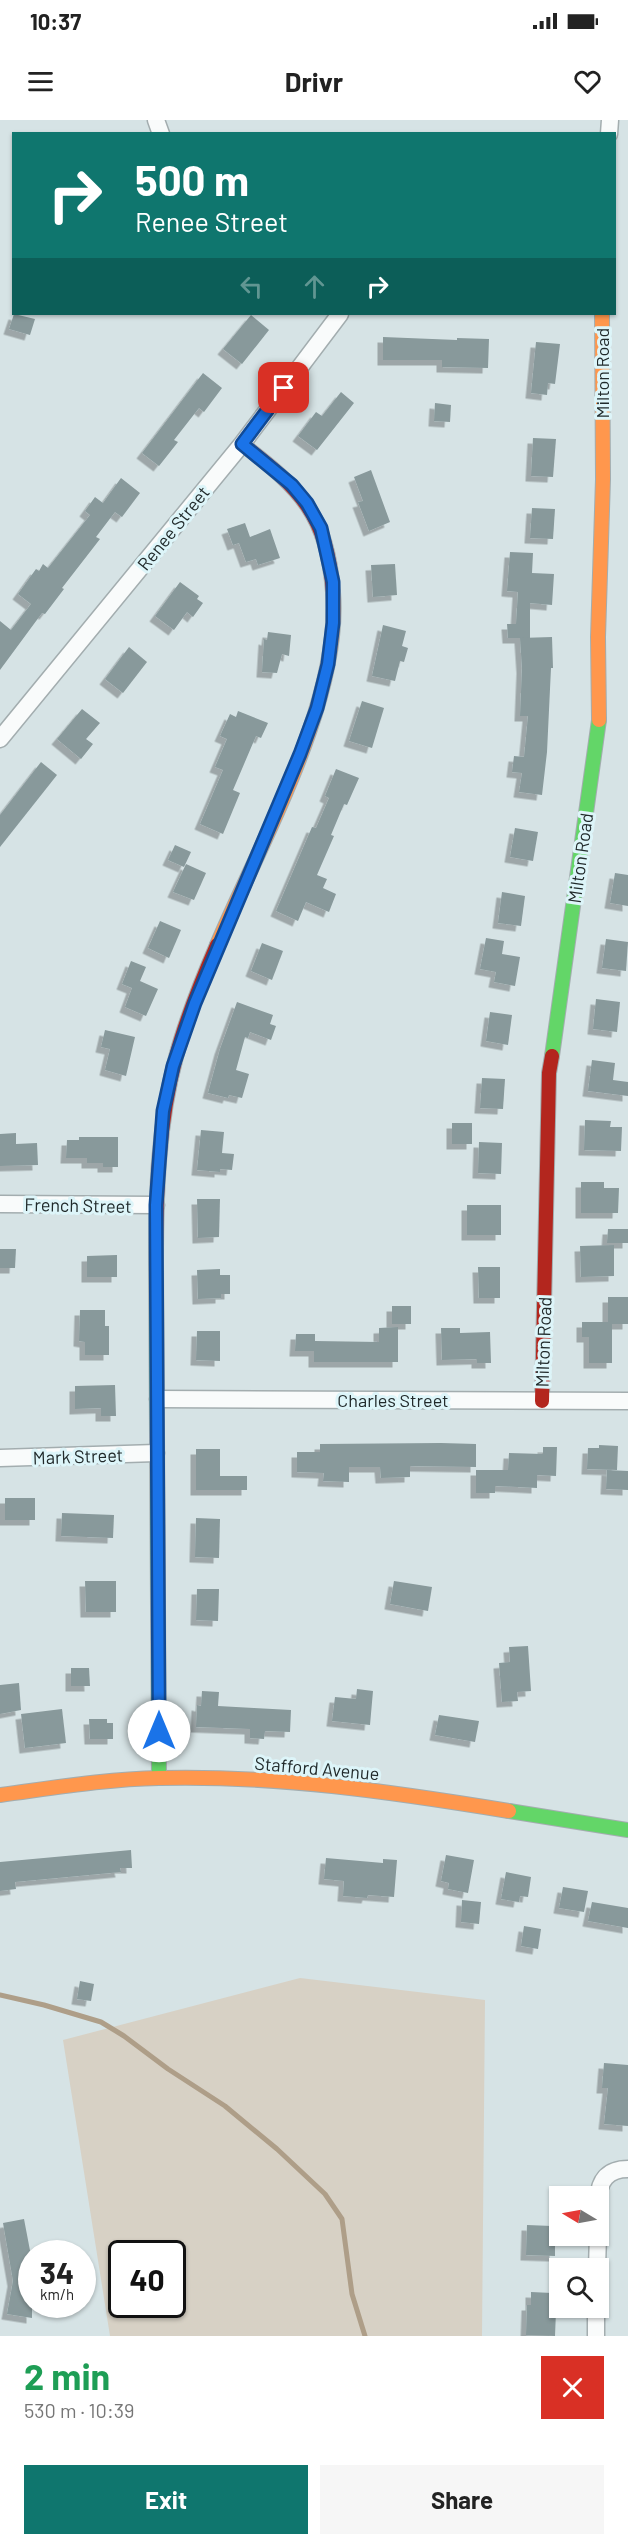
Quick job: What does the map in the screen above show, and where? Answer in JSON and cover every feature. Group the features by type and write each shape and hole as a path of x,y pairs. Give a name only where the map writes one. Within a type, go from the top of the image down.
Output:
{"street":[{"name":"Renee Street","path":"0,740 242,444 339,315"},
{"name":"Milton Road","path":"542,1401 549,1073 599,729 598,637 603,479 602,315"},
{"path":"159,1778 156,1205 163,1111 173,1066 195,1003 300,754 317,708 328,664 333,623 333,582 321,528 307,503 292,485 242,444"},
{"name":"French Street","path":"0,1204 156,1205"},
{"name":"Charles Street","path":"158,1398 628,1401"},
{"name":"Mark Street","path":"0,1458 156,1453"},
{"name":"Stafford Avenue","path":"0,1795 159,1778 258,1780 390,1792 628,1830"},
{"path":"602,2186 606,2176 617,2169 628,2169"},
{"path":"596,2318 596,2336"}],"shaded area":[{"path":"300,1978 485,2000 482,2336 110,2336 63,2040"}],"building":[{"path":"14,315 35,319 30,335 9,329"},
{"path":"251,315 269,330 242,364 223,349"},
{"path":"383,337 489,339 488,368 442,367 442,360 383,360"},
{"path":"536,342 560,344 555,384 548,383 547,395 531,393"},
{"path":"203,373 222,388 204,412 199,408 174,440 178,442 159,466 142,453"},
{"path":"341,392 354,403 317,450 298,436 316,412 322,416"},
{"path":"435,403 451,405 450,422 434,421"},
{"path":"533,438 556,439 553,477 531,476"},
{"path":"371,470 390,522 369,531 358,502 363,501 354,477"},
{"path":"121,478 140,493 122,517 115,512 96,537 100,539 62,588 64,589 45,614 42,613 0,670 0,621 11,630 31,604 18,594 36,569 39,571 43,564 48,568 90,515 85,511 95,497 103,503"},
{"path":"532,508 555,509 553,539 530,538"},
{"path":"245,523 250,537 270,529 280,558 258,565 256,559 246,562 239,543 233,545 227,529"},
{"path":"510,552 533,553 532,573 554,574 552,605 530,603 530,638 508,638 507,624 516,624 518,592 507,591"},
{"path":"395,564 397,595 373,597 371,565"},
{"path":"180,582 199,596 197,599 203,603 193,617 187,612 174,630 155,616"},
{"path":"383,625 406,631 402,646 408,648 404,662 400,661 395,681 372,676"},
{"path":"268,632 291,635 289,656 282,654 277,673 262,672 264,639 267,640"},
{"path":"552,637 553,668 551,668 547,752 542,795 519,792 522,773 512,772 514,756 524,757 528,716 520,716 522,668 520,638"},
{"path":"129,647 147,662 123,693 105,679"},
{"path":"362,701 384,708 372,748 349,741"},
{"path":"82,709 100,723 86,739 93,744 81,759 57,739"},
{"path":"238,711 268,723 261,738 256,736 233,790 240,793 223,834 200,824 223,770 215,767 227,739 220,736 230,714 236,717"},
{"path":"41,762 57,775 0,847 0,815"},
{"path":"336,769 359,778 347,805 344,804 331,835 334,836 317,875 327,879 323,888 336,894 329,912 306,902 298,921 276,911 312,827 316,828 329,798 325,796"},
{"path":"515,828 538,832 533,861 510,857"},
{"path":"175,845 191,852 184,867 168,860"},
{"path":"186,864 206,873 194,900 173,892"},
{"path":"615,873 628,875 628,906 610,903"},
{"path":"502,892 525,896 521,926 498,923"},
{"path":"160,921 181,930 169,958 148,948"},
{"path":"486,938 504,941 502,954 520,957 515,986 494,982 496,972 480,969"},
{"path":"606,939 628,942 626,971 602,968"},
{"path":"262,943 283,951 272,980 251,971"},
{"path":"131,961 146,967 140,981 158,989 146,1016 125,1007 132,988 122,984"},
{"path":"596,999 620,1002 617,1032 593,1029"},
{"path":"237,1002 273,1015 270,1024 276,1026 271,1040 250,1032 248,1038 245,1037 236,1070 249,1074 242,1098 229,1095 228,1098 208,1093 220,1049"},
{"path":"490,1012 512,1015 508,1045 486,1041"},
{"path":"105,1030 135,1037 126,1076 105,1070 110,1049 101,1047"},
{"path":"592,1060 615,1063 613,1080 628,1082 628,1096 588,1091"},
{"path":"482,1078 505,1079 503,1109 480,1108"},
{"path":"585,1120 611,1121 610,1127 622,1127 621,1151 584,1150"},
{"path":"452,1123 472,1123 472,1144 452,1144"},
{"path":"201,1130 224,1132 222,1153 234,1154 232,1170 220,1169 220,1172 197,1170"},
{"path":"16,1133 16,1144 37,1143 38,1165 0,1166 0,1134"},
{"path":"79,1137 118,1137 118,1167 103,1167 103,1163 87,1163 87,1158 66,1158 67,1140 79,1140"},
{"path":"479,1142 502,1143 501,1174 478,1173"},
{"path":"581,1182 604,1182 604,1188 619,1188 618,1213 581,1213"},
{"path":"197,1199 220,1199 219,1237 198,1238"},
{"path":"467,1205 501,1205 501,1235 467,1235"},
{"path":"608,1229 628,1229 628,1243 607,1243"},
{"path":"614,1245 614,1276 581,1277 580,1246"},
{"path":"0,1249 16,1249 15,1268 0,1268"},
{"path":"117,1255 117,1277 87,1277 87,1256"},
{"path":"478,1267 500,1267 500,1298 479,1298"},
{"path":"220,1269 220,1275 230,1275 230,1294 221,1294 221,1298 198,1299 197,1270"},
{"path":"608,1297 628,1297 628,1324 612,1324 612,1363 589,1363 589,1337 582,1337 582,1322 608,1322"},
{"path":"392,1306 411,1306 411,1324 392,1324"},
{"path":"80,1310 105,1310 105,1326 109,1326 109,1355 85,1355 85,1342 79,1341"},
{"path":"398,1327 398,1362 314,1362 314,1351 295,1351 296,1334 315,1334 315,1341 379,1342 379,1328"},
{"path":"441,1328 460,1328 460,1333 490,1332 491,1363 477,1363 477,1359 442,1360"},
{"path":"197,1331 220,1331 220,1361 196,1360"},
{"path":"115,1385 116,1416 101,1416 101,1408 75,1409 75,1386"},
{"path":"320,1444 476,1444 476,1467 410,1466 410,1477 381,1478 380,1467 349,1467 349,1482 323,1481 324,1473 297,1472 297,1452 320,1452"},
{"path":"599,1445 618,1446 617,1470 587,1469 588,1448 599,1448"},
{"path":"543,1447 557,1447 556,1476 537,1475 537,1488 495,1486 495,1493 476,1493 476,1470 508,1470 509,1453 543,1454"},
{"path":"196,1449 220,1449 220,1476 247,1476 247,1490 196,1490"},
{"path":"607,1470 628,1471 628,1490 606,1489"},
{"path":"5,1498 35,1498 35,1520 5,1520"},
{"path":"62,1513 114,1515 113,1538 61,1536"},
{"path":"196,1518 220,1519 219,1558 195,1557"},
{"path":"85,1581 116,1581 116,1612 86,1612"},
{"path":"394,1581 432,1587 428,1611 390,1604"},
{"path":"197,1589 219,1589 218,1621 196,1620"},
{"path":"528,1646 531,1691 517,1692 518,1701 502,1702 499,1663 510,1662 509,1647"},
{"path":"71,1668 89,1668 90,1686 71,1686"},
{"path":"19,1683 21,1710 0,1714 0,1685"},
{"path":"357,1689 373,1691 370,1725 332,1721 335,1697 356,1699"},
{"path":"202,1691 219,1692 218,1706 291,1710 290,1732 265,1731 264,1739 250,1738 250,1729 196,1727 197,1705 201,1706"},
{"path":"62,1709 66,1743 25,1748 21,1714"},
{"path":"439,1715 479,1721 475,1742 435,1735"},
{"path":"89,1719 107,1719 107,1723 113,1723 113,1739 90,1739"},
{"path":"131,1850 132,1868 120,1868 121,1872 15,1882 16,1889 0,1891 0,1862"},
{"path":"446,1855 474,1860 468,1893 448,1889 449,1883 441,1881"},
{"path":"326,1858 383,1863 383,1859 397,1860 394,1897 343,1896 344,1881 324,1879"},
{"path":"506,1872 531,1877 528,1897 520,1896 519,1902 501,1899"},
{"path":"563,1887 588,1891 584,1912 559,1908"},
{"path":"462,1900 481,1902 479,1924 461,1922"},
{"path":"592,1902 628,1908 628,1928 588,1921"},
{"path":"524,1926 541,1929 538,1949 521,1946"},
{"path":"80,1981 94,1984 91,2001 77,1999"},
{"path":"604,2063 628,2065 628,2126 604,2124 608,2088 602,2088"},
{"path":"24,2219 28,2240 18,2240 18,2316 7,2314 13,2281 3,2223"},
{"path":"527,2225 549,2226 549,2246 555,2246 555,2256 526,2255"},
{"path":"531,2292 549,2293 549,2318 556,2318 555,2336 526,2335 527,2305 531,2305"}],"waterway":[{"path":"0,1995 101,2022 225,2106 277,2149 325,2194 342,2219 352,2294 365,2336"}],"traffic: fast":[{"path":"552,1056 599,720"},
{"path":"156,1262 159,1778"},
{"path":"509,1811 628,1830"}],"traffic: slow":[{"path":"599,720 598,637 603,479 602,315"},
{"path":"217,945 275,818 311,725 325,679 332,634 333,592"},
{"path":"0,1795 119,1780 247,1779 335,1786 509,1811"}],"traffic: jam":[{"path":"242,444 280,475 307,506 325,543 333,592"},
{"path":"156,1262 159,1159 170,1082 189,1015 217,945"},
{"path":"542,1401 549,1073 552,1056"}],"route":[{"path":"159,1731 156,1205 163,1111 183,1034 317,708 328,664 333,623 333,582 321,528 307,503 292,485 242,444 284,388"}]}
